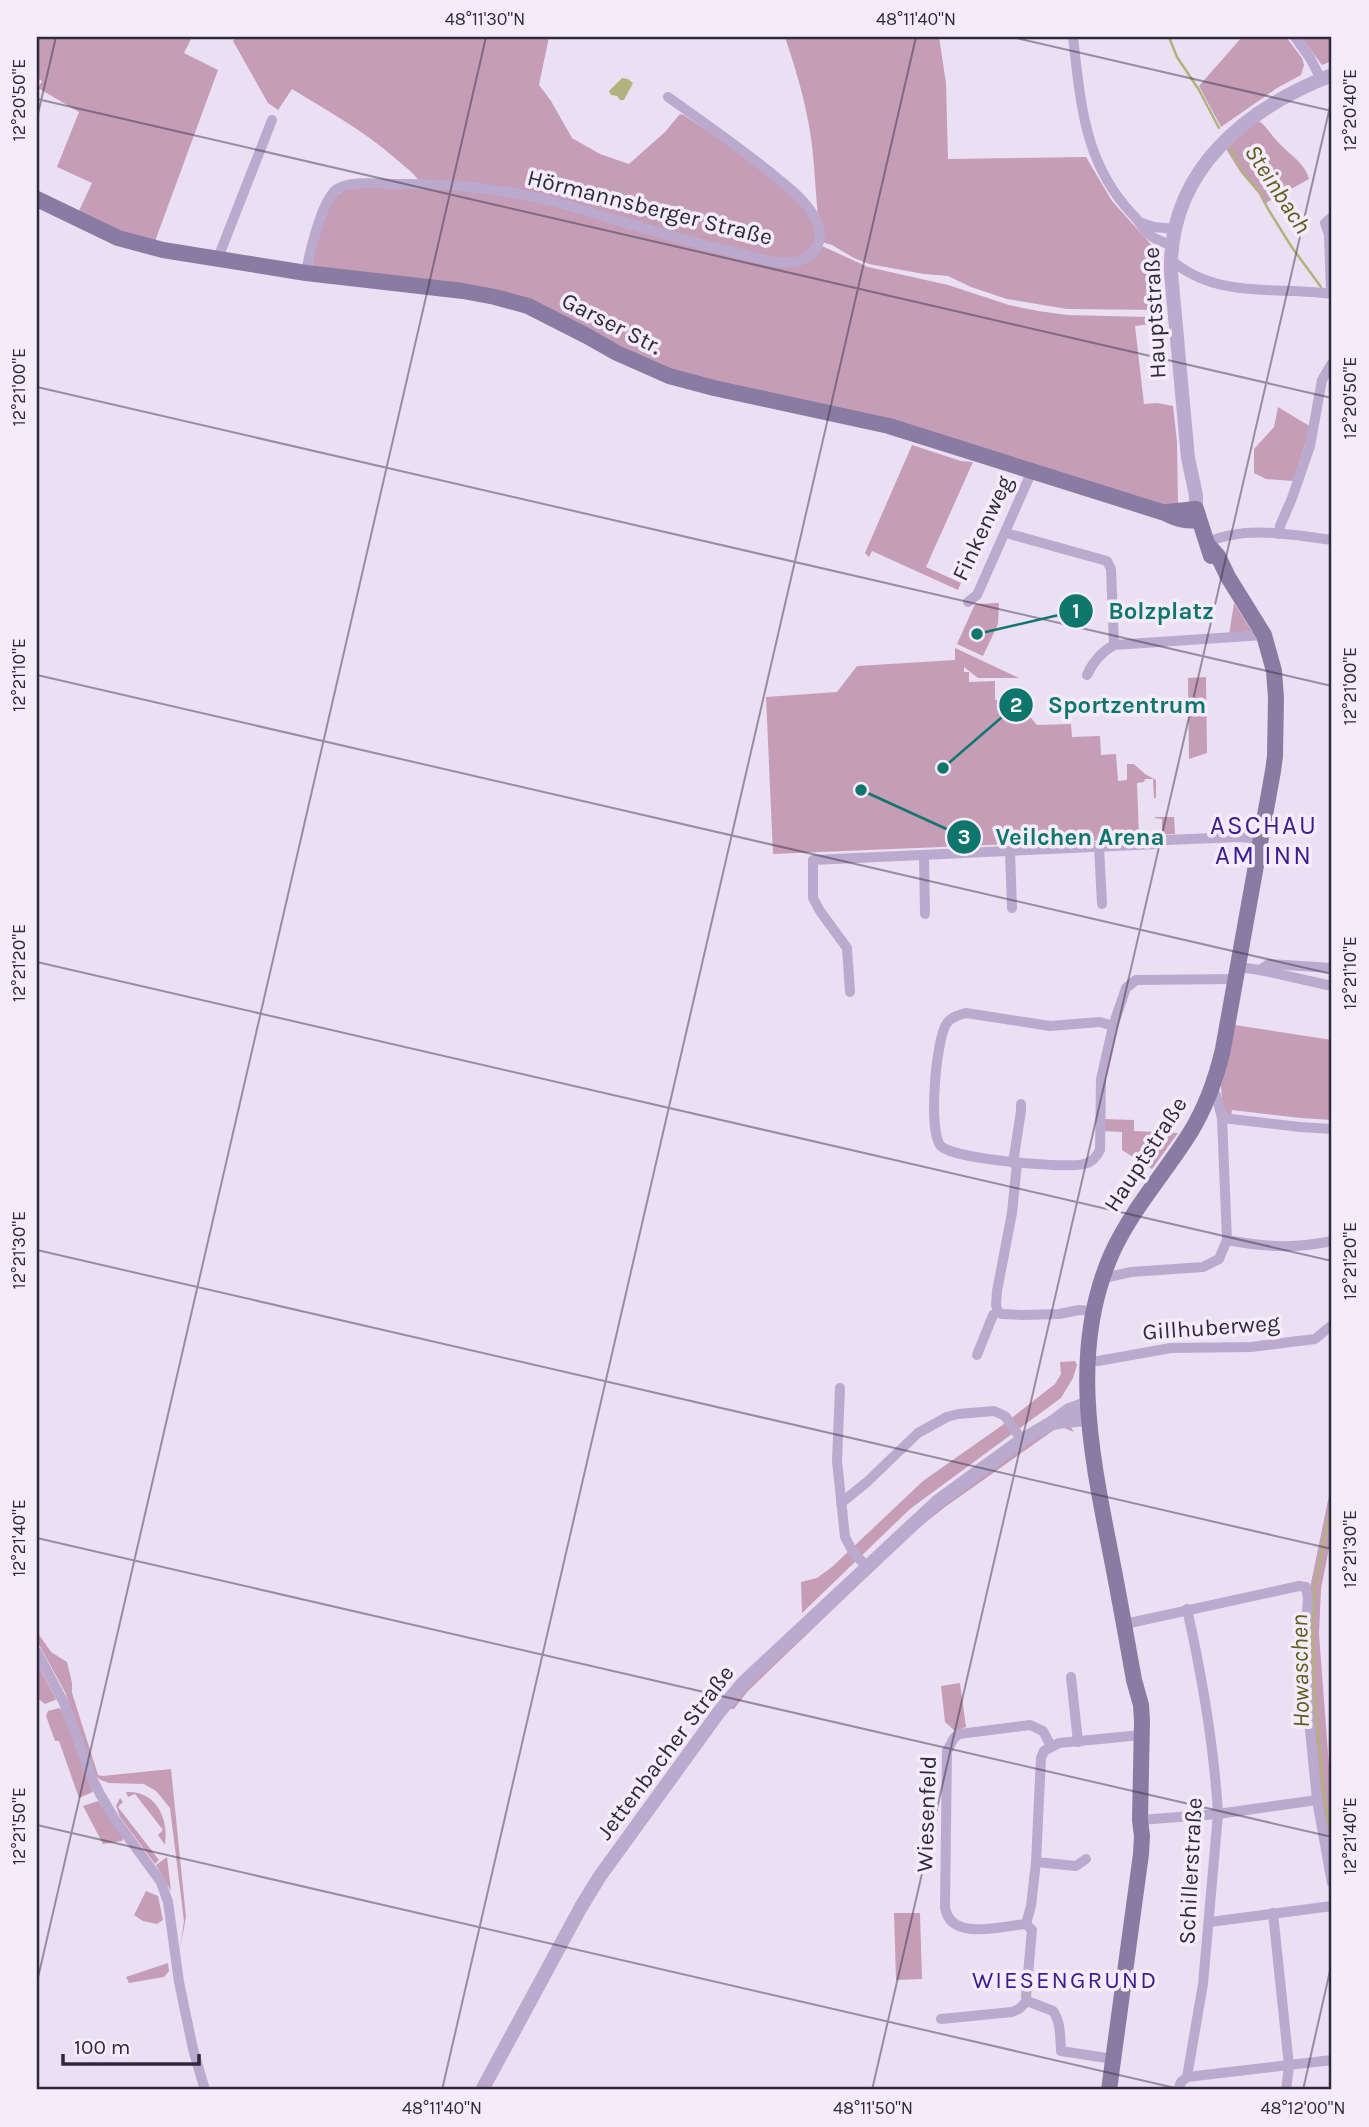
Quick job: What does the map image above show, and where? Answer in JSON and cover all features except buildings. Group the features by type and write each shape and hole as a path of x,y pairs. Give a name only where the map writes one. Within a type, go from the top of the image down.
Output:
{"main road":[{"name":"Garser Str.","path":"37,199 118,238 163,250 306,273 495,297 528,306 617,353 669,376 889,426 1185,521 1197,512"},
{"name":"Hauptstraße","path":"1109,2090 1142,1854 1142,1760 1141,1735 1134,1714 1134,1680 1097,1480 1088,1412 1087,1361 1093,1311 1103,1276 1123,1230 1191,1131 1211,1091 1223,1049 1237,973 1274,764 1276,732 1273,671 1264,635 1209,545 1197,512"}],"street":[{"path":"1295,37 1327,77"},
{"path":"1077,38 1079,93 1092,152 1109,184 1152,237 1171,252 1180,268 1199,279 1260,291 1331,294 1329,235 1325,223 1332,217"},
{"name":"Hauptstraße","path":"1197,512 1188,458 1172,286 1171,252 1174,229 1189,188 1221,144 1256,113 1327,77"},
{"name":"Hörmannsberger Straße","path":"306,273 317,227 331,195 349,185 419,183 487,188 570,206 681,240 752,257 781,262 807,258 819,244 818,225 803,202 748,155 668,97"},
{"path":"218,258 272,120"},
{"path":"1139,222 1174,229"},
{"path":"1172,286 1199,279"},
{"path":"1279,534 1310,446 1322,380 1332,363"},
{"name":"Finkenweg","path":"968,602 977,595 1032,471"},
{"path":"1006,533 1107,561 1111,569 1114,645"},
{"path":"1209,545 1224,536 1237,533 1332,540"},
{"path":"1087,675 1102,653 1114,645 1264,635"},
{"path":"850,992 847,948 813,898 813,859 1158,844 1166,840 1239,837 1261,839"},
{"path":"1100,847 1102,904"},
{"path":"1010,851 1012,908"},
{"path":"924,855 925,914"},
{"path":"1261,970 1269,964 1332,968"},
{"path":"1113,1026 1100,1022 1050,1026 966,1013 954,1017 947,1023 939,1052 934,1099 934,1127 938,1142 942,1147 955,1152 1015,1163 1082,1164 1093,1160 1100,1150 1099,1097 1113,1026 1126,988 1136,980 1261,970 1332,986"},
{"path":"1103,1276 1203,1267 1219,1259 1227,1240 1222,1118 1216,1095 1211,1091"},
{"path":"998,1312 996,1301 1012,1213 1021,1104"},
{"path":"1222,1118 1332,1129"},
{"path":"1227,1240 1249,1245 1304,1247 1332,1241"},
{"path":"998,1312 1023,1315 1093,1311"},
{"path":"977,1355 993,1315 998,1312"},
{"name":"Gillhuberweg","path":"1087,1361 1171,1348 1251,1347 1315,1339 1332,1325"},
{"path":"840,1388 837,1461 841,1503 848,1546 867,1567"},
{"path":"841,1503 918,1433 947,1417 994,1411 1005,1416 1023,1440"},
{"name":"Jettenbacher Straße","path":"482,2090 580,1907 711,1723 744,1682 937,1502 1023,1440 1053,1422 1088,1412"},
{"path":"1125,1624 1300,1586 1308,1589 1305,1634 1308,1710 1317,1800 1332,1883"},
{"name":"Schillerstraße","path":"1178,2090 1187,2077 1203,1984 1218,1814 1199,1662 1187,1609"},
{"path":"37,1652 64,1703 100,1794 114,1818 161,1882 168,1902 179,1982 193,2049 205,2090"},
{"path":"1072,1677 1078,1742"},
{"name":"Wiesenfeld","path":"1026,1924 960,1928 951,1923 946,1913 939,1882 947,1751 954,1738 969,1732 1030,1725 1043,1731 1051,1746"},
{"path":"1027,2001 1032,1930 1026,1924 1036,1862 1041,1758 1044,1751 1059,1743 1141,1735"},
{"path":"1140,1820 1218,1814 1317,1800"},
{"path":"1036,1862 1076,1866 1086,1859"},
{"path":"1210,1922 1332,1906"},
{"path":"1273,1913 1289,2066 1286,2090"},
{"path":"942,2019 1012,2012 1027,2001"},
{"path":"1027,2001 1056,2014 1061,2051 1113,2059"},
{"path":"1187,2077 1332,2060"}],"shaded area":[{"path":"37,37 192,37 184,53 218,70 154,244 77,215 92,183 57,167 79,112 38,88 42,81 37,78"},
{"path":"237,37 549,37 539,85 572,138 600,154 629,164 665,132 680,114 684,115 756,164 811,216 817,235 812,250 794,260 753,255 571,204 419,181 371,139 292,89 278,110 268,103 233,41"},
{"path":"785,37 939,37 946,83 948,159 1086,157 1112,201 1156,250 1163,310 1067,309 1007,299 948,276 869,264 822,242 809,125"},
{"path":"1242,37 1286,37 1302,58 1304,65 1301,75 1277,88 1221,127 1199,86"},
{"path":"1301,37 1332,37 1332,61 1322,65"},
{"path":"622,78 633,83 624,100 620,100 609,91"},
{"path":"1259,121 1301,164 1309,179 1264,204 1226,149"},
{"path":"418,186 522,197 781,265 822,246 868,267 948,285 1009,305 1038,311 1068,315 1163,315 1164,322 1135,326 1144,404 1173,406 1177,442 1178,504 1165,505 671,371 555,313 312,268 321,223 325,212 338,194 362,187"},
{"path":"1278,407 1311,427 1293,481 1266,479 1254,473 1254,449 1274,427"},
{"path":"912,445 961,461 973,462 926,567 961,583 958,590 872,551 869,557 865,553"},
{"path":"999,603 998,624 983,656 957,644 975,604"},
{"path":"1234,603 1251,630 1251,632 1229,635"},
{"path":"955,648 1019,678 978,678 964,667 964,672 969,672 969,682 995,681 995,700 1031,700 1031,718 1037,725 1071,724 1072,737 1100,736 1101,755 1116,754 1118,781 1127,780 1127,764 1134,764 1156,780 1156,798 1153,779 1137,783 1139,836 1134,836 1134,839 773,854 766,697 837,692 857,666 955,660"},
{"path":"1206,677 1207,753 1189,759 1188,678"},
{"path":"1155,817 1174,817 1175,834 1156,835 1155,832 1162,832 1162,819"},
{"path":"1235,1025 1332,1040 1332,1120 1232,1110 1231,1116 1223,1111 1221,1086"},
{"path":"1104,1119 1134,1120 1134,1131 1178,1133 1152,1169 1122,1150 1122,1132 1104,1131"},
{"path":"1075,1361 1077,1365 1073,1378 1061,1398 910,1509 802,1613 801,1582 817,1578 832,1567 923,1481 1055,1384 1061,1374 1060,1362"},
{"path":"1069,1424 1074,1432 1064,1428 1054,1430 915,1531 747,1692 734,1709 729,1709 743,1692 951,1497 1051,1428"},
{"path":"1332,1481 1332,1533 1321,1589 1319,1634 1332,1806 1332,1857 1320,1799 1308,1630 1311,1583"},
{"path":"37,1632 51,1652 67,1662 72,1693 98,1775 171,1769 186,1917 180,1949 184,1921 170,1808 156,1791 144,1784 109,1783 96,1776 65,1692 37,1641"},
{"path":"37,1663 56,1699 45,1704 37,1698"},
{"path":"960,1683 966,1727 955,1731 945,1722 941,1686"},
{"path":"59,1708 63,1711 93,1792 79,1798 59,1741 55,1741 46,1716 48,1711"},
{"path":"126,1792 145,1796 153,1801 165,1825 165,1845 158,1835 163,1830 135,1794 128,1797"},
{"path":"120,1798 123,1802 118,1807 159,1860 155,1864 120,1817 116,1806"},
{"path":"98,1801 123,1838 122,1841 103,1844 83,1806"},
{"path":"167,1857 171,1891 156,1865"},
{"path":"146,1891 158,1896 163,1920 157,1924 143,1921 134,1915"},
{"path":"894,1913 920,1913 922,1979 896,1980"},
{"path":"168,1963 169,1971 164,1977 129,1983 126,1977"}],"waterway":[{"name":"Steinbach","path":"1169,37 1177,57 1199,90 1219,128"},
{"name":"Steinbach","path":"1229,146 1242,171 1260,193 1291,246 1321,287"},
{"name":"Howaschen","path":"1332,1501 1315,1587 1312,1629 1316,1714 1324,1797 1332,1840"}],"place":[{"name":"Bolzplatz","path":"977,634"},
{"name":"Sportzentrum","path":"943,768"},
{"name":"Veilchen Arena","path":"861,790"}],"district":[{"name":"ASCHAU AM INN","path":"1264,840"},
{"name":"WIESENGRUND","path":"1065,1980"}]}
